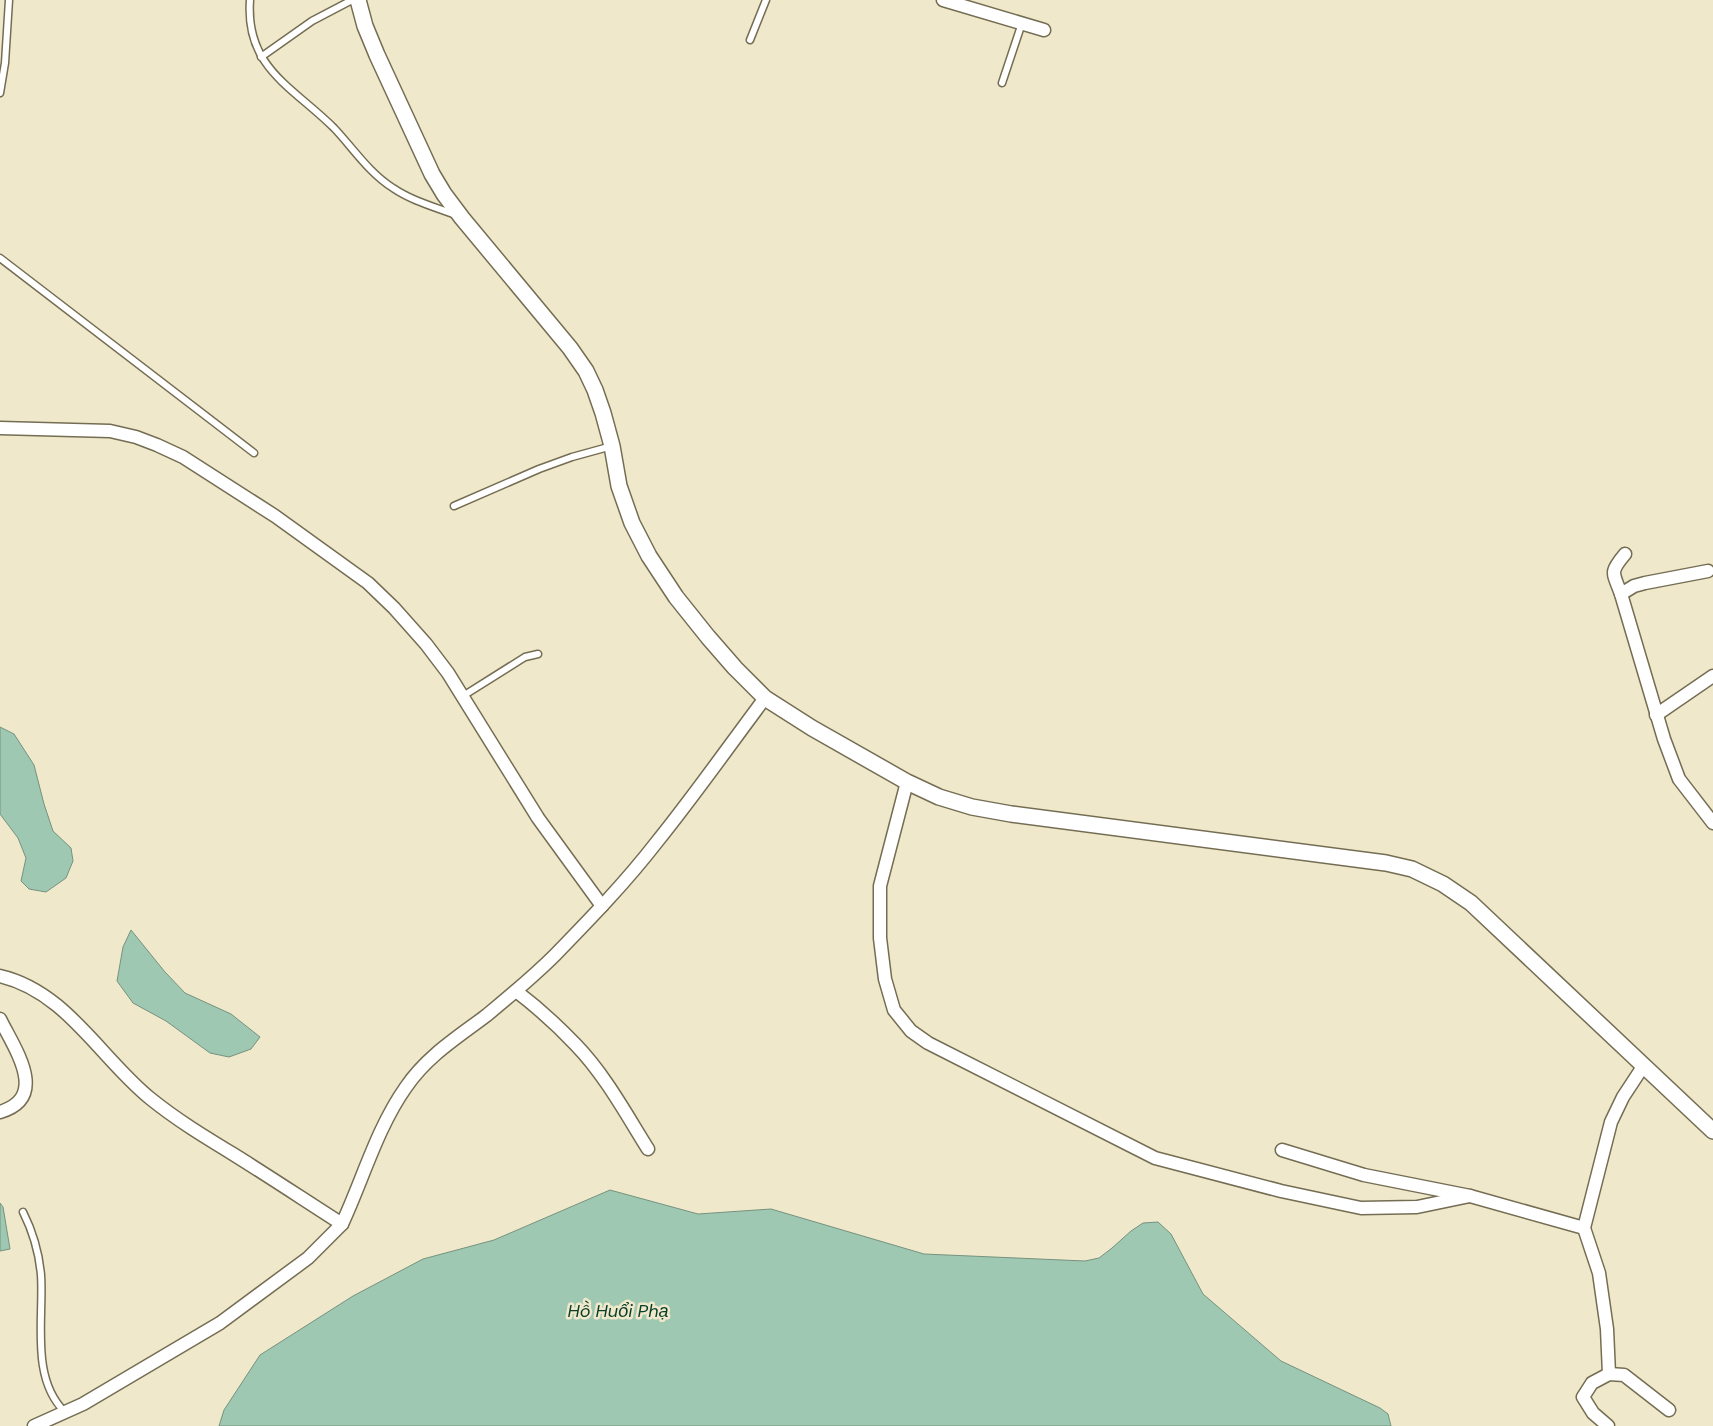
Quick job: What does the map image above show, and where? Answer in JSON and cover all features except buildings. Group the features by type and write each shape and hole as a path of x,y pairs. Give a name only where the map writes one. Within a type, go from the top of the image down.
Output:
{"street":[{"path":"358,0 365,26 377,55 432,174 462,218 570,348 586,371 603,413 612,446 619,486 632,523 649,556 676,597 708,637 765,698 812,728 907,782 939,797 972,806 1011,814 1386,863 1412,869 1443,884 1471,903 1713,1131"},
{"path":"943,0 1044,30"},
{"path":"0,428 110,431 136,437 183,458 275,516 368,583 394,608 426,644 463,696 538,818 602,906"},
{"path":"1625,554 1614,568 1613,573 1621,594 1656,715 1679,778 1713,823"},
{"path":"1621,594 1645,582 1708,571"},
{"path":"1656,715 1713,676"},
{"path":"34,1426 83,1404 220,1323 308,1258 342,1224 388,1116 406,1087 424,1064 451,1040 516,991 602,906 656,843 765,698"},
{"path":"907,782 880,886 879,915 885,979 894,1010 911,1031 928,1043 1155,1158 1280,1191 1361,1208 1417,1207 1470,1196"},
{"path":"0,976 16,980 54,1002 125,1076 150,1099 188,1127 342,1224"},
{"path":"516,991 537,1007 577,1046 605,1082 648,1149"},
{"path":"0,1019 24,1068 27,1086 19,1101 0,1112"},
{"path":"1609,1374 1607,1329 1598,1273 1584,1228 1611,1122 1623,1097 1644,1065"},
{"path":"1282,1150 1364,1175 1470,1196 1584,1228"},
{"path":"1608,1426 1593,1413 1583,1397 1592,1383 1609,1374 1624,1376 1669,1410"}],"lane":[{"path":"0,93 5,62 9,0"},
{"path":"250,0 249,13 252,34 261,57 276,76 331,126 371,171 391,187 406,196 462,218"},
{"path":"261,57 312,21 352,0"},
{"path":"750,40 766,0"},
{"path":"1002,82 1022,23"},
{"path":"0,258 254,453"},
{"path":"454,506 539,469 572,457 612,446"},
{"path":"463,696 525,657 538,654"},
{"path":"23,1212 32,1231 41,1275 41,1352 46,1378 53,1396 65,1412"}],"water":[{"path":"0,727 14,734 34,765 53,831 71,848 73,861 66,878 46,892 29,889 21,881 26,858 18,838 0,814"},
{"path":"131,930 165,972 185,993 231,1014 260,1037 251,1049 229,1057 210,1053 166,1021 133,1003 117,981 123,947"},
{"name":"Hồ Huổi Phạ","path":"610,1190 698,1214 771,1209 924,1254 1085,1261 1099,1258 1143,1223 1158,1222 1171,1234 1203,1294 1281,1361 1380,1408 1388,1414 1391,1426 219,1426 224,1410 260,1355 353,1296 423,1259 494,1240"},
{"path":"0,1203 3,1207 10,1249 0,1251"}]}
